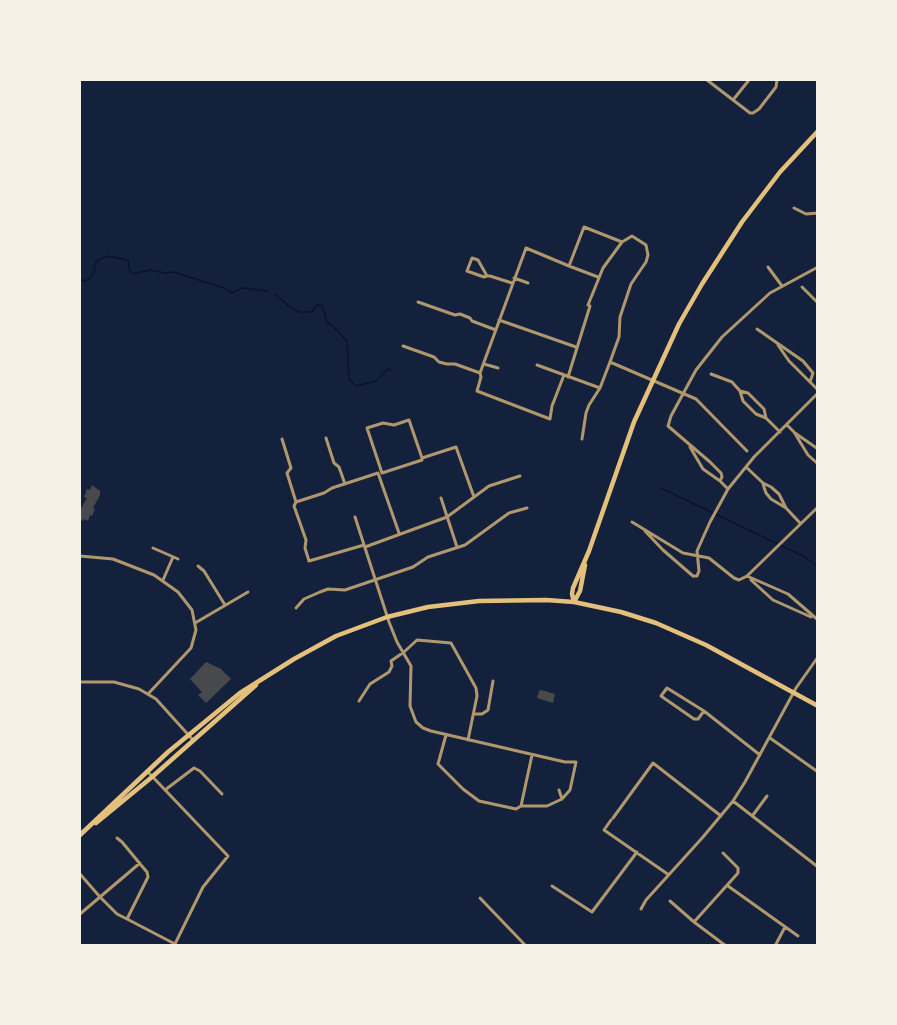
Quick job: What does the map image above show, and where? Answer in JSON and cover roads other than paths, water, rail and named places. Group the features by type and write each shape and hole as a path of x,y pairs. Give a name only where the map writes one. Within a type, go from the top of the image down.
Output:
{"main road":[{"path":"574,602 573,588 589,551 634,422 652,379 689,304 730,239 765,190 818,131"},
{"path":"80,835 147,771 224,704 268,674 336,636 387,617 428,607 504,600 574,602 627,614 683,634 732,658 818,706"},
{"path":"80,835 152,777 268,674"}],"street":[{"path":"707,80 753,113 759,109 776,87 777,80"},
{"path":"733,100 749,80"},
{"path":"794,208 806,214 818,213"},
{"path":"569,266 584,227 622,242"},
{"path":"582,439 589,405 600,388 619,337 620,316 629,292 648,255 646,245 632,236 622,242 598,277 576,353 552,406 550,419 477,391 480,373 526,248 598,277"},
{"path":"487,276 478,260 472,258 467,271 512,283"},
{"path":"768,267 782,286"},
{"path":"720,481 721,474 710,462 668,426 682,392 722,337 758,302 818,267"},
{"path":"514,278 528,283"},
{"path":"802,287 818,303"},
{"path":"418,302 455,315 460,314 496,330"},
{"path":"499,320 576,347"},
{"path":"757,329 803,361 813,374 810,382"},
{"path":"645,531 663,550 695,576 699,571 697,551 728,489 818,392 775,342"},
{"path":"403,346 447,364 455,364 480,373"},
{"path":"610,362 682,392 701,403 747,451"},
{"path":"484,364 498,368"},
{"path":"537,365 600,388"},
{"path":"711,374 732,382 740,391 743,400 756,414 766,418 780,432"},
{"path":"740,391 748,393 764,409 766,418"},
{"path":"399,533 367,428 383,423 394,425 409,420 422,458"},
{"path":"788,425 808,454 818,464"},
{"path":"794,432 818,449"},
{"path":"326,438 334,463 339,467 345,484"},
{"path":"282,439 291,468 287,473 296,502 294,506 306,540 305,548 309,561 400,535 399,533 447,517 489,486 520,476"},
{"path":"688,444 703,469 728,489"},
{"path":"296,502 456,447 474,497"},
{"path":"746,467 779,494 786,508"},
{"path":"763,483 771,499 786,508 800,523"},
{"path":"441,498 457,548"},
{"path":"749,578 776,547 818,507"},
{"path":"296,608 304,599 328,589 345,590 413,567 428,557 457,548 509,513 527,508"},
{"path":"355,517 387,617 397,642 410,662 412,670 410,706 414,718 424,729 446,735 565,762 576,762 570,790 562,799 547,806 521,806 516,809 483,803 462,789 438,764 446,735"},
{"path":"632,522 683,553 709,558 734,578 749,578 792,597 813,617"},
{"path":"153,548 178,559"},
{"path":"80,556 113,559 163,580 184,597 192,610 195,638 189,652 148,694"},
{"path":"163,580 173,557"},
{"path":"198,566 204,571 225,605"},
{"path":"749,578 763,592 782,605 818,620"},
{"path":"763,592 768,585"},
{"path":"195,623 248,592"},
{"path":"359,701 370,684 388,672 392,666 391,661 417,640 451,643 476,688 477,696 468,740"},
{"path":"641,909 646,900 733,801 794,693 818,657"},
{"path":"474,714 482,714 488,710 493,681"},
{"path":"80,682 122,683 148,694 163,706 194,740"},
{"path":"704,711 694,719 662,696 667,688 704,711 760,755"},
{"path":"770,738 818,772"},
{"path":"521,806 532,754"},
{"path":"669,875 604,830 653,763 721,816"},
{"path":"165,790 194,768 200,771 222,794"},
{"path":"80,874 117,914 174,945 202,887 228,856 147,771"},
{"path":"560,789 562,799"},
{"path":"753,815 767,796"},
{"path":"733,801 818,867"},
{"path":"117,838 140,863 148,877 126,919"},
{"path":"552,886 592,912 637,852"},
{"path":"694,922 728,886 739,870 723,853"},
{"path":"80,914 140,863"},
{"path":"728,886 798,936"},
{"path":"480,898 526,945"},
{"path":"670,901 726,945"},
{"path":"775,945 785,927"}],"waterway":[{"path":"80,277 81,280 86,281 94,274 98,260 108,256 128,260 130,272 133,274 150,270 173,272 224,288 232,293 242,288 268,291"},
{"path":"275,294 291,308 300,312 312,312 317,305 322,306 326,322 347,341 349,379 356,386 376,381 388,369 391,370"},
{"path":"661,488 803,556 818,566"}]}
